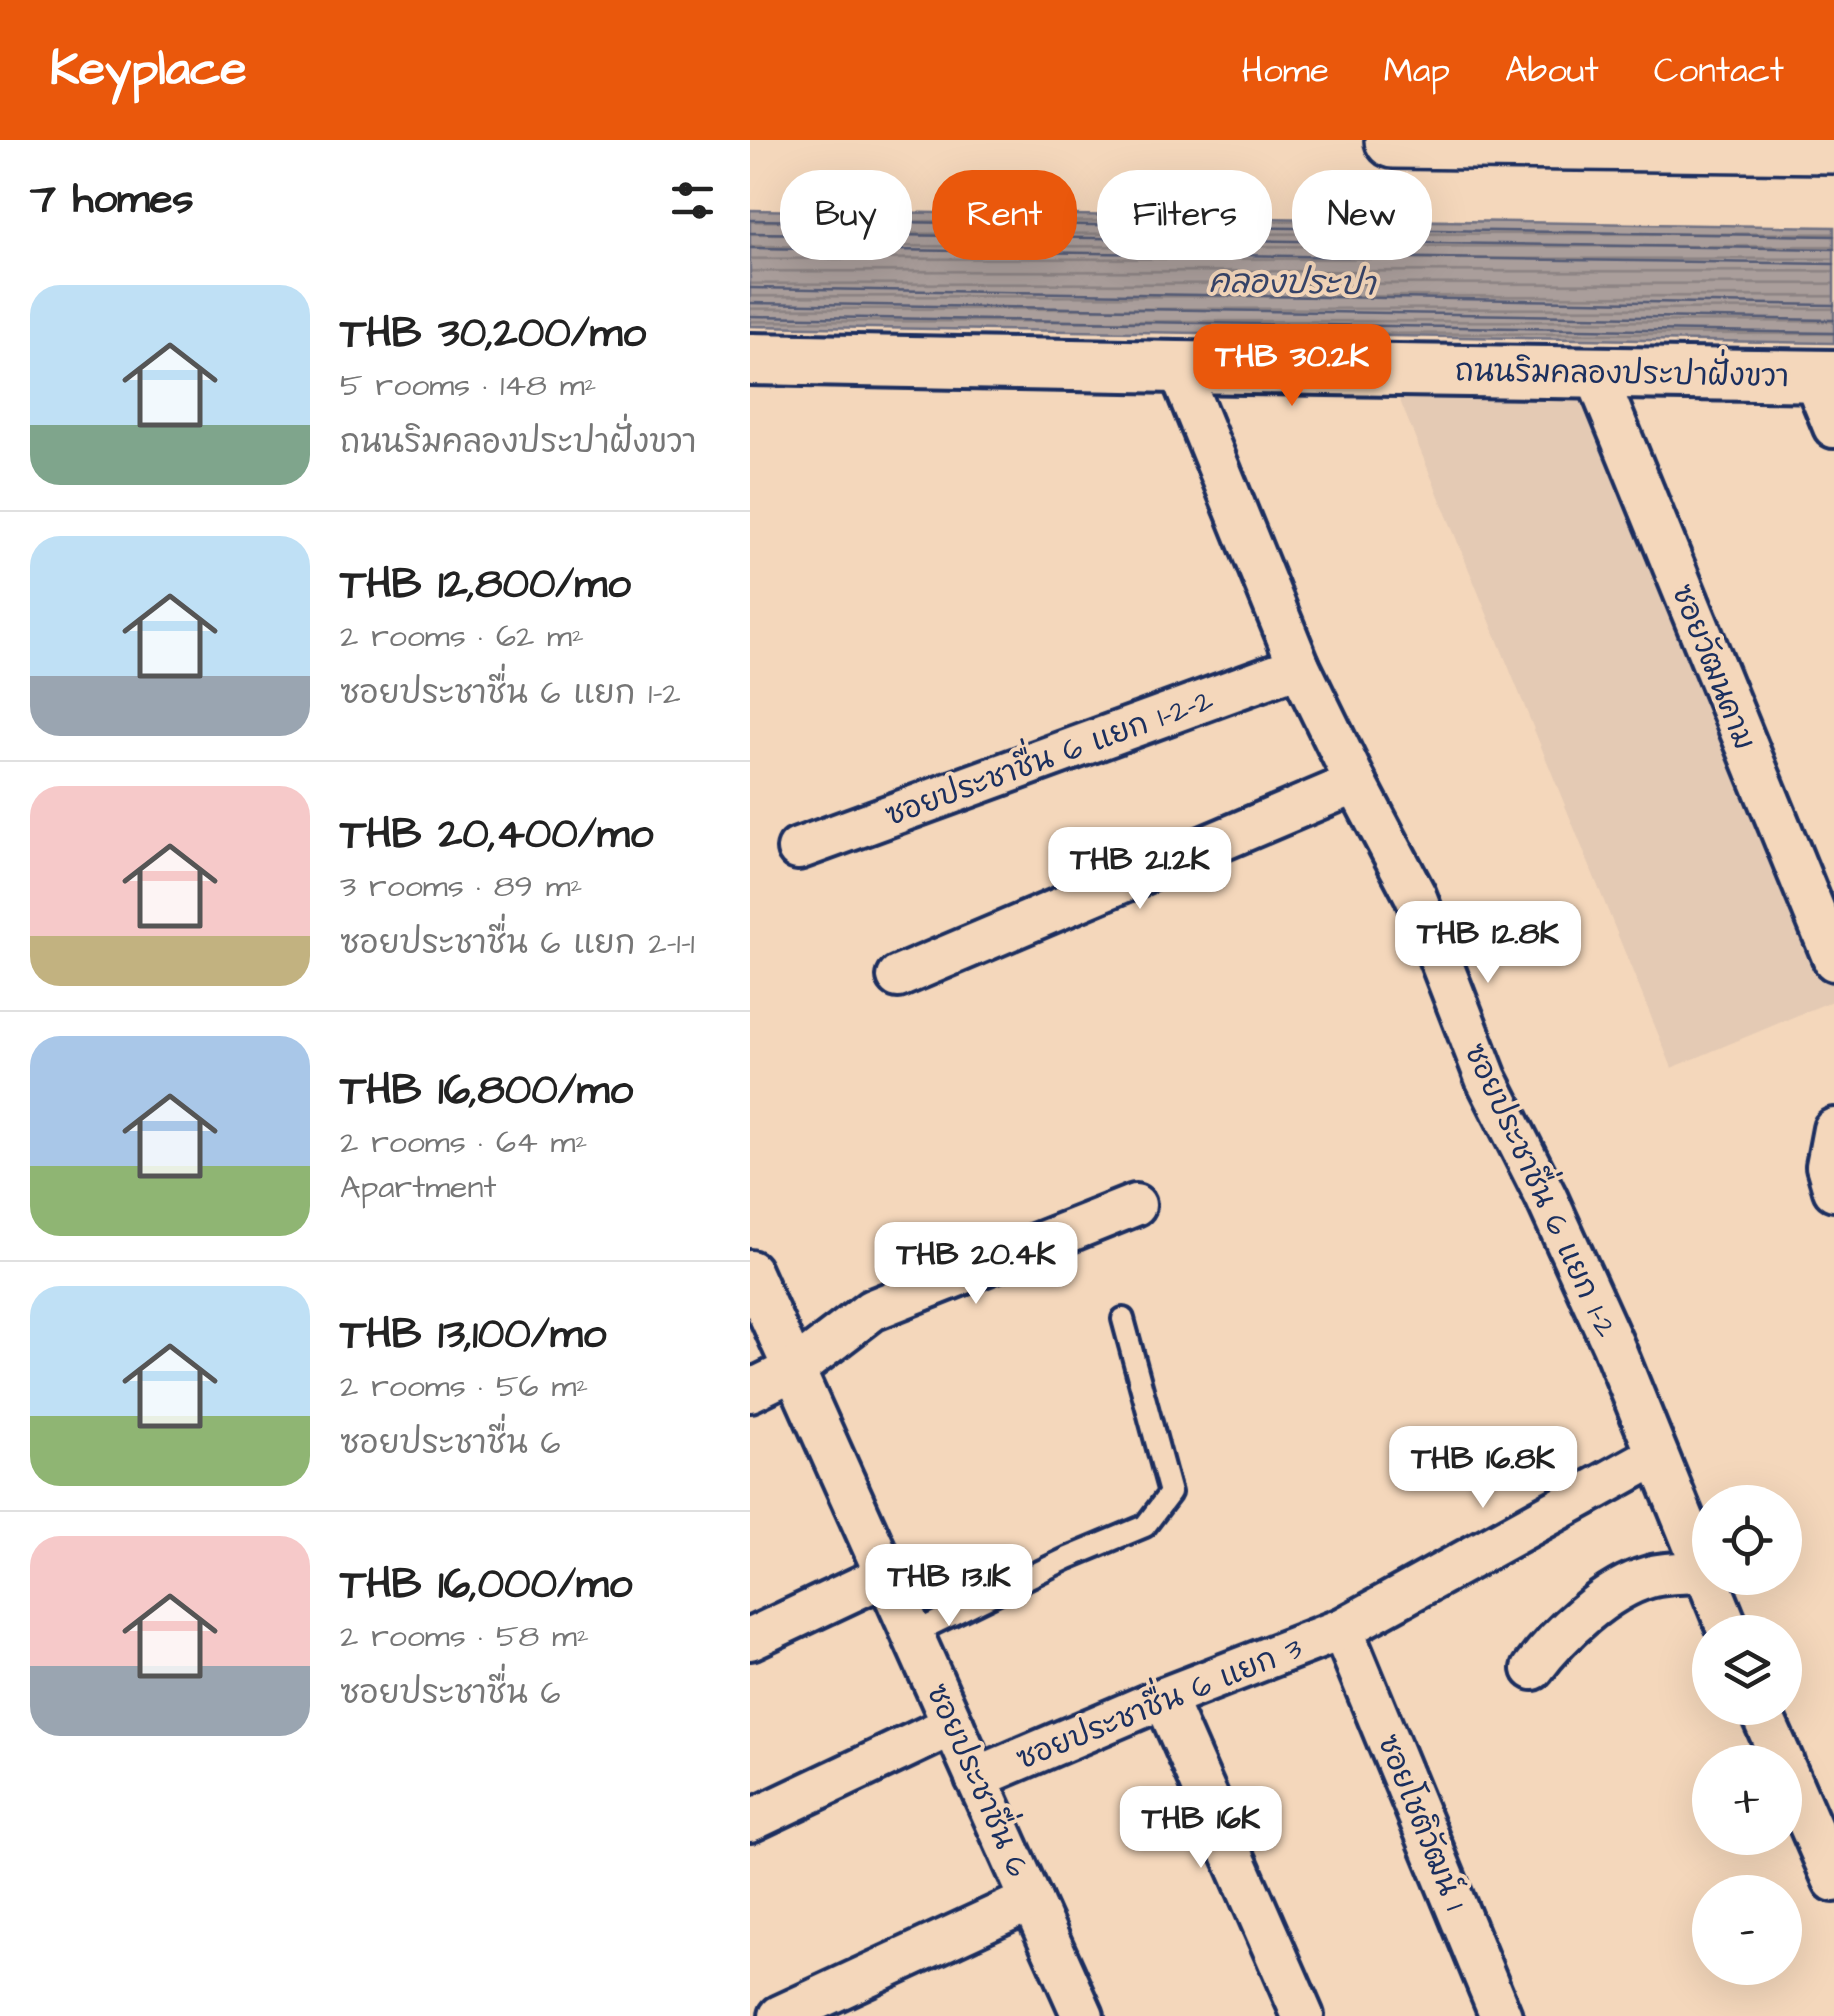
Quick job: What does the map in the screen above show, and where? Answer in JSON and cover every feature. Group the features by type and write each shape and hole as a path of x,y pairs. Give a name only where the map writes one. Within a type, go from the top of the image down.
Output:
{"main road":[{"path":"1392,140 1834,145"}],"street":[{"name":"ถนนริมคลองประปาฝั่งขวา","path":"750,359 1824,376"},
{"name":"ซอยประชาชื่น 6 แยก 1-2","path":"1178,368 1299,666 1414,895 1486,1078 1598,1312 1692,1542"},
{"name":"ซอยวัฒนคาม","path":"1594,373 1833,955"},
{"path":"1824,376 1834,427"},
{"name":"ซอยประชาชื่น 6 แยก 1-2-2","path":"798,848 1299,666"},
{"path":"898,977 1356,783"},
{"path":"1834,1129 1827,1166 1834,1190"},
{"path":"750,1390 794,1370 872,1310 1135,1205"},
{"name":"ซอยประชาชื่น 6","path":"750,1271 1082,2016"},
{"name":"ซอยประชาชื่น 6 แยก 3","path":"976,1778 1342,1628 1657,1455"},
{"path":"1533,1670 1546,1651 1580,1618 1616,1593 1649,1576 1692,1573"},
{"path":"750,1639 886,1574"},
{"name":"ซอยโชติวัฒน์ 1","path":"1342,1628 1501,2016"},
{"path":"1164,1698 1302,2016"},
{"path":"750,1821 953,1724"},
{"path":"1802,1806 1834,1880"},
{"path":"780,2016 1031,1900"}],"lane":[{"path":"912,1634 1068,1558 1145,1526 1170,1493 1123,1318"}],"shaded area":[{"path":"1392,381 1625,389 1834,989 1834,1000 1672,1068"}],"water":[{"name":"คลองประปา","path":"750,210 780,210 780,260 912,260 912,213 932,213 932,260 1077,260 1077,215 1097,215 1097,260 1272,260 1272,218 1292,218 1292,260 1432,260 1432,221 1834,227 1834,343 750,326"}]}
